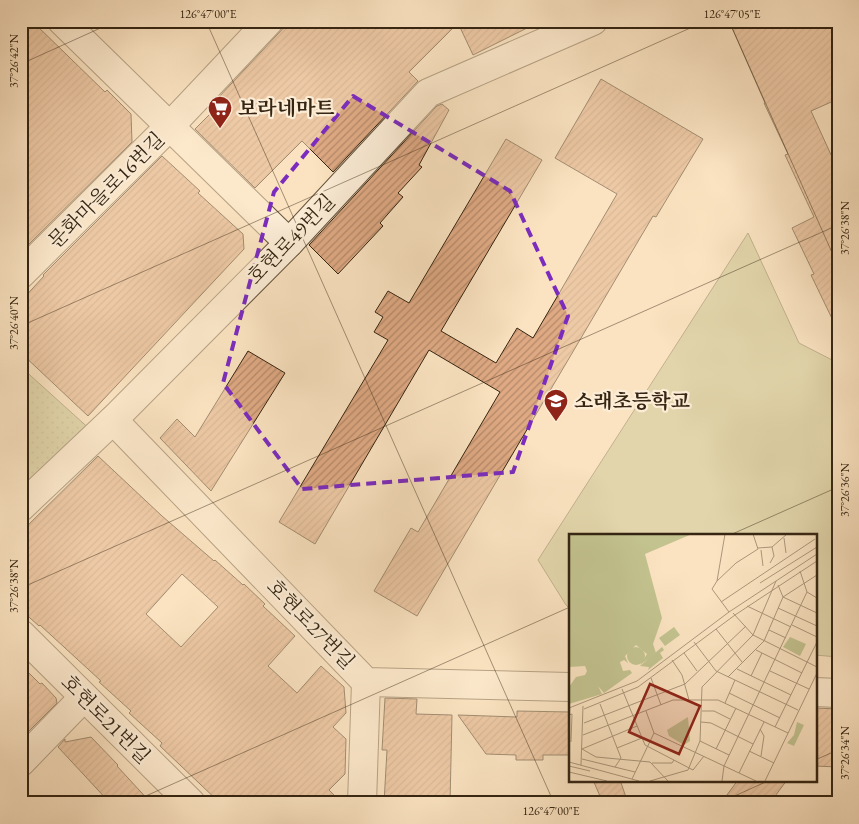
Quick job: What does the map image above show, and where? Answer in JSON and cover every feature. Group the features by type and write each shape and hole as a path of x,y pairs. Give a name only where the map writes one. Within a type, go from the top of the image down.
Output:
{"street":[{"name":"문화마을로16번길","path":"62,21 289,243"},
{"name":"문화마을로16번길","path":"21,274 169,127 269,21"},
{"name":"호현로49번길","path":"21,507 113,420 289,243 428,93 593,21"},
{"name":"호현로27번길","path":"113,420 366,682 569,687"},
{"name":"호현로21번길","path":"21,634 190,803"},
{"path":"362,803 366,682"},
{"path":"816,692 838,693"},
{"path":"21,762 84,697"}],"highlighted area":[{"path":"353,96 510,191 568,316 513,472 302,489 223,383 274,192"}],"green space":[{"path":"748,233 799,343 838,363 838,657 816,655 816,534 569,534 569,608 538,560"},
{"path":"21,367 93,432 21,501"}],"building":[{"path":"21,21 32,21 105,92 107,90 131,114 132,142 21,252"},
{"path":"290,21 541,21 473,55 458,23 409,72 418,81 333,172 302,141 255,188 195,129 221,103 217,99"},
{"path":"729,21 838,21 838,99 811,111 838,170 838,331 811,275 814,274 792,228 814,217 785,155 788,154"},
{"path":"601,79 703,139 656,217 653,216 417,616 374,591 411,528 418,532 500,392 429,350 315,544 279,522 388,340 374,332 383,317 375,312 388,291 409,303 506,139 542,160 441,331 496,363 517,328 533,338 617,194 555,158"},
{"path":"442,104 449,110 419,165 422,167 398,193 403,197 380,223 383,226 338,274 309,245 437,106"},
{"path":"162,156 200,191 198,193 243,234 244,249 88,416 21,353 21,301 43,275"},
{"path":"248,351 285,373 211,491 160,438 177,419 195,437"},
{"path":"98,456 162,516 244,584 265,604 263,606 295,636 268,666 297,693 321,666 344,687 346,713 333,727 346,739 345,774 329,790 342,803 220,803 160,746 162,743 129,713 131,711 99,682 101,681 21,610 21,532","holes":["182,574 218,607 181,647 146,614"]},
{"path":"21,665 40,684 42,683 56,698 57,703 21,739"},
{"path":"385,698 417,699 416,714 452,715 450,803 384,803 387,750 382,750"},
{"path":"816,708 838,709 838,767 816,766"},
{"path":"517,711 569,712 569,755 543,755 543,760 516,760 516,755 486,754 458,715 517,717"},
{"path":"91,737 151,803 110,803 58,747 65,739 65,742"},
{"path":"594,782 621,782 628,803 603,803"},
{"path":"737,782 786,782 770,803 721,803"}],"place":[{"name":"보라네마트","path":"220,129"},
{"name":"소래초등학교","path":"556,422"}]}
